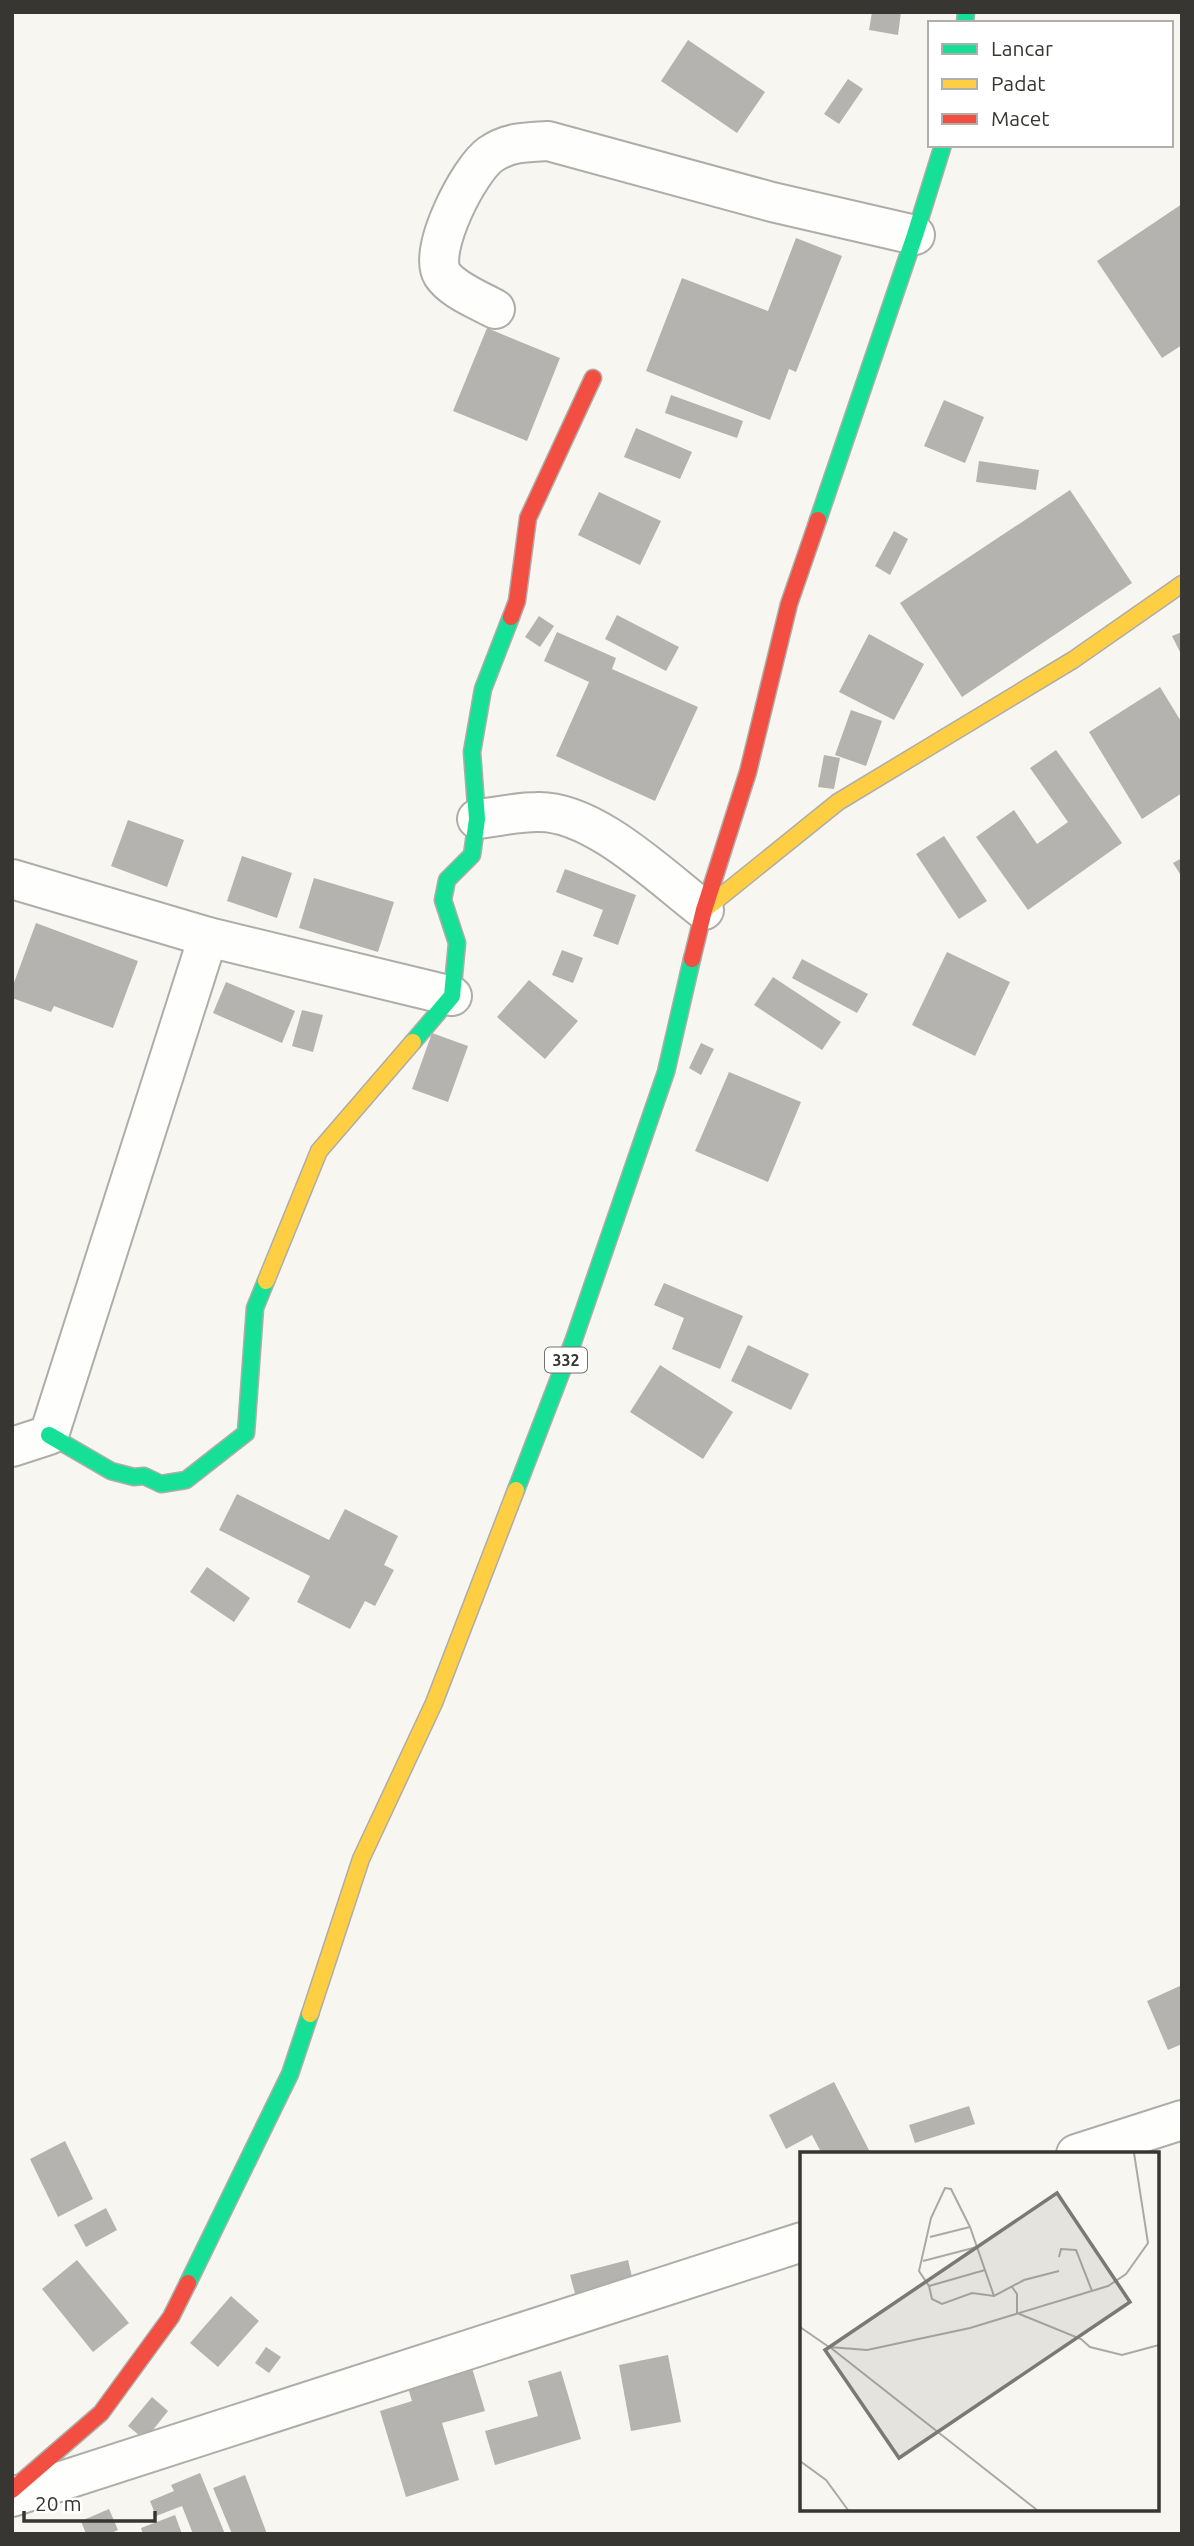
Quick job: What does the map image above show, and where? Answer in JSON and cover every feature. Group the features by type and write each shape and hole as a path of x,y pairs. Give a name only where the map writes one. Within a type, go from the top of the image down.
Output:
{"main road":[{"name":"332","path":"12,2490 101,2413 171,2317 290,2074 361,1860 434,1703 573,1342 666,1072 704,910 748,772 789,604 942,147"},
{"path":"49,1435 111,1471 134,1477 144,1476 162,1484 186,1480 246,1433 255,1308 319,1152 452,996 457,943 443,900 447,880 472,855 477,819 472,752 482,689 517,601 528,518 593,379"},
{"path":"704,910 838,802 1073,660 1182,584"}],"street":[{"path":"495,309 452,285 443,276 438,257 455,205 479,164 509,145 525,142 548,141 772,202 915,235"},
{"path":"477,819 538,812 559,814 605,833 704,910"},
{"path":"12,879 208,937 452,996"},
{"path":"12,1447 49,1435 208,937"},
{"path":"1082,2152 1182,2120"},
{"path":"12,2497 800,2243"}],"building":[{"path":"872,12 901,12 898,35 869,30"},
{"path":"688,40 765,92 737,133 661,81"},
{"path":"848,79 863,89 839,124 824,114"},
{"path":"1182,204 1182,345 1162,358 1097,261"},
{"path":"796,238 842,256 796,372 789,369 770,420 646,371 682,278 768,311"},
{"path":"487,328 560,358 527,441 453,411"},
{"path":"671,395 743,421 737,438 665,413"},
{"path":"944,400 984,417 965,463 924,446"},
{"path":"636,428 692,452 680,479 624,457"},
{"path":"979,461 1039,470 1036,490 976,482"},
{"path":"1070,490 1132,583 962,697 900,603"},
{"path":"599,492 661,521 640,565 578,535"},
{"path":"894,531 908,539 890,575 875,566"},
{"path":"617,615 679,647 666,671 605,639"},
{"path":"539,616 554,626 540,647 525,637"},
{"path":"557,632 616,658 612,669 698,707 655,801 556,756 589,682 544,661"},
{"path":"1182,632 1182,656 1172,636"},
{"path":"869,634 924,664 894,720 839,692"},
{"path":"1160,687 1182,723 1182,793 1142,819 1089,732"},
{"path":"851,710 882,721 866,766 835,755"},
{"path":"1056,750 1122,843 1028,910 976,837 1014,810 1037,844 1068,822 1030,768"},
{"path":"824,755 840,758 834,789 818,787"},
{"path":"128,820 184,840 167,887 111,866"},
{"path":"944,836 987,901 959,919 916,854"},
{"path":"242,856 292,873 277,918 227,901"},
{"path":"1182,858 1182,877 1173,863"},
{"path":"565,869 636,895 618,945 593,936 603,910 556,892"},
{"path":"314,878 394,902 378,952 299,928"},
{"path":"36,923 138,961 113,1028 54,1006 51,1012 12,998 12,988"},
{"path":"562,950 583,958 573,983 552,975"},
{"path":"947,952 1010,982 975,1056 912,1025"},
{"path":"802,959 868,994 857,1013 792,978"},
{"path":"773,977 841,1022 822,1050 754,1005"},
{"path":"529,980 578,1021 545,1059 497,1017"},
{"path":"226,982 295,1011 282,1043 213,1013"},
{"path":"302,1010 323,1015 313,1052 292,1046"},
{"path":"432,1033 468,1046 448,1102 412,1089"},
{"path":"701,1043 714,1049 701,1075 689,1068"},
{"path":"729,1072 801,1102 768,1182 695,1151"},
{"path":"664,1283 743,1316 720,1369 672,1349 684,1318 654,1305"},
{"path":"748,1345 809,1374 791,1410 731,1381"},
{"path":"660,1365 733,1412 703,1459 630,1412"},
{"path":"237,1494 329,1540 345,1509 398,1536 384,1565 394,1570 375,1606 365,1601 350,1629 297,1602 310,1576 219,1530"},
{"path":"207,1567 250,1598 234,1622 190,1592"},
{"path":"1182,1985 1182,2044 1168,2050 1147,2001"},
{"path":"834,2082 870,2152 821,2152 812,2135 786,2149 769,2115"},
{"path":"969,2106 975,2124 915,2143 909,2125"},
{"path":"65,2141 93,2199 58,2217 30,2159"},
{"path":"106,2208 117,2230 86,2247 74,2225"},
{"path":"77,2260 129,2323 93,2352 42,2289"},
{"path":"628,2260 634,2285 577,2301 570,2275"},
{"path":"231,2296 259,2321 218,2367 190,2343"},
{"path":"266,2347 281,2357 269,2373 255,2363"},
{"path":"668,2355 681,2422 631,2431 619,2365"},
{"path":"472,2368 485,2411 442,2423 459,2480 406,2497 380,2411 412,2401 408,2388"},
{"path":"561,2371 581,2439 495,2465 485,2431 538,2416 528,2381"},
{"path":"152,2397 168,2411 145,2440 128,2426"},
{"path":"200,2473 225,2534 193,2534 182,2506 156,2516 150,2501 174,2491 171,2485"},
{"path":"245,2475 267,2534 232,2534 213,2488"},
{"path":"109,2509 118,2530 109,2534 86,2534 81,2521"},
{"path":"175,2515 182,2534 143,2534 141,2528"}],"traffic: fast":[{"path":"965,21 966,12"},
{"path":"818,520 942,147"},
{"path":"413,1042 452,996 457,943 443,900 447,880 472,855 477,819 472,752 483,689 511,617"},
{"path":"516,1490 573,1342 666,1072 692,959"},
{"path":"49,1435 111,1471 134,1477 144,1476 161,1484 186,1480 246,1433 255,1308 266,1281"},
{"path":"188,2283 290,2074 310,2014"}],"traffic: slow":[{"path":"704,910 838,802 1073,660 1182,584"},
{"path":"266,1281 319,1151 413,1042"},
{"path":"310,2014 361,1859 434,1703 516,1490"}],"traffic: jam":[{"path":"511,617 517,601 528,518 593,378"},
{"path":"692,959 704,910 748,772 789,604 818,520"},
{"path":"12,2490 101,2413 171,2317 188,2283"}]}
